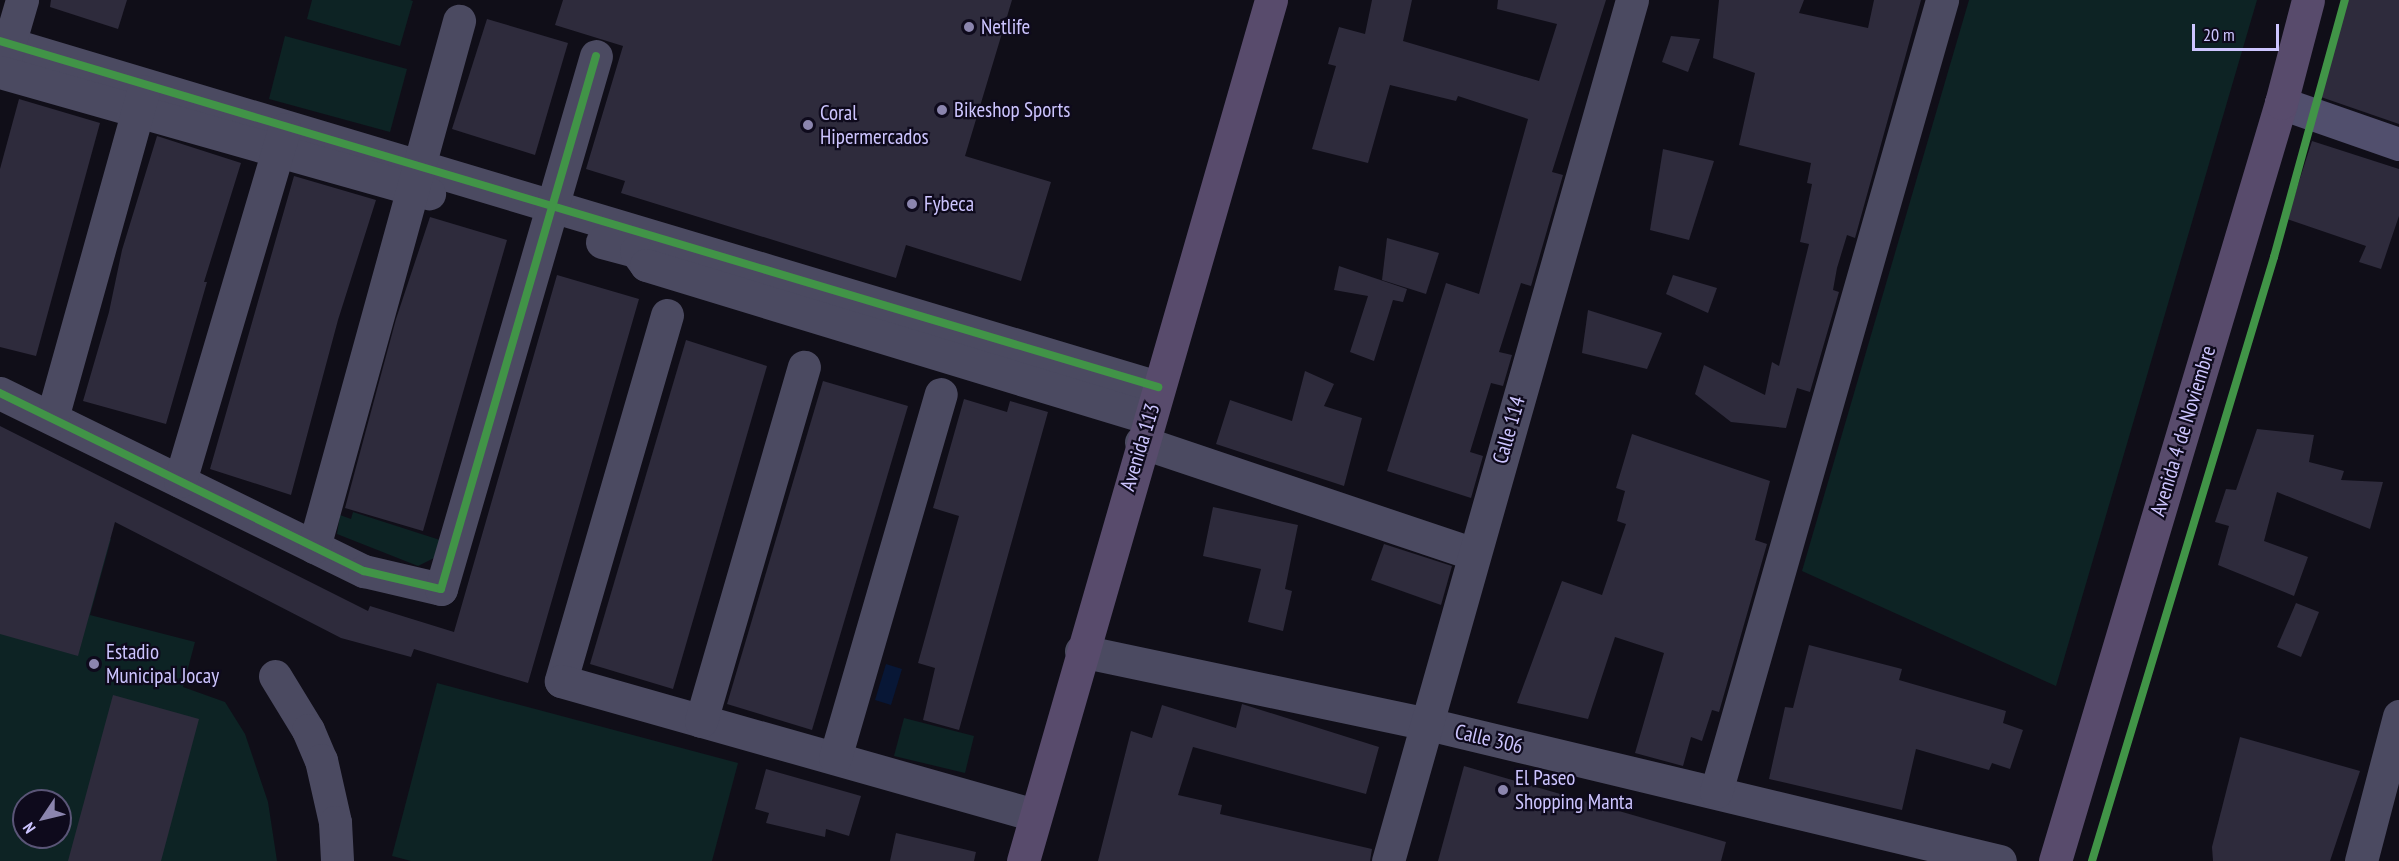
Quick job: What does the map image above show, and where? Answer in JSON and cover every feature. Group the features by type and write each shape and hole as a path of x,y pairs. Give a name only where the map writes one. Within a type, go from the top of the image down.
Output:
{"main road":[{"name":"Avenida 113","path":"1023,861 1081,651 1271,0"},
{"name":"Avenida 4 de Noviembre","path":"2055,861 2281,103 2308,0"}],"street":[{"path":"22,0 2,61 142,98 550,217 636,251 646,265 792,294 953,343 1158,387"},
{"name":"Calle 114","path":"1388,861 1632,0"},
{"path":"1716,792 1942,0"},
{"path":"314,547 459,21"},
{"path":"0,393 364,571 441,589 596,56"},
{"path":"52,418 142,98"},
{"path":"2281,103 2399,144"},
{"path":"180,481 281,138"},
{"path":"667,315 561,681 1035,815"},
{"path":"953,343 1145,430 1474,554"},
{"path":"700,721 804,367"},
{"path":"835,758 940,394"},
{"name":"Calle 306","path":"1081,651 1428,724 2000,861"},
{"path":"275,676 303,721 321,760 335,822 337,861"},
{"path":"2361,861 2399,716"}],"green space":[{"path":"312,0 413,1 400,46 307,19"},
{"path":"1969,0 2257,0 2056,686 1802,571"},
{"path":"285,36 407,69 390,132 269,99"},
{"name":"Estadio Municipal Jocay","path":"0,508 111,539 90,615 195,642 183,687 225,702 245,734 268,802 277,861 0,861"},
{"path":"353,512 440,540 434,558 418,566 337,534 340,515 351,519"},
{"path":"437,683 738,763 712,861 411,861 392,856"},
{"path":"904,718 974,736 965,773 894,756"}],"water":[{"path":"886,664 902,669 891,705 875,700"}],"building":[{"path":"51,0 127,0 118,29 50,7"},
{"name":"Coral Hipermercados","path":"563,0 1012,0 965,156 1051,182 1021,281 906,245 896,278 621,193 625,181 586,169 623,46 555,25"},
{"path":"1372,0 1412,0 1403,41 1539,81 1557,24 1497,9 1498,0 1606,0 1552,172 1563,175 1531,286 1521,283 1499,352 1512,355 1503,386 1491,383 1470,452 1483,456 1471,498 1387,471 1446,283 1479,294 1528,119 1458,96 1456,101 1390,85 1368,163 1312,149 1336,66 1328,64 1339,27 1365,34"},
{"path":"1719,0 1804,0 1799,13 1868,28 1874,0 1921,0 1855,238 1847,235 1837,268 1833,290 1839,292 1810,392 1797,388 1786,428 1731,422 1695,394 1704,365 1765,395 1772,362 1779,366 1809,244 1800,242 1812,184 1807,183 1811,163 1739,145 1755,73 1713,58"},
{"path":"2346,0 2399,0 2399,124 2318,96"},
{"path":"487,19 568,43 535,155 452,129"},
{"path":"1671,36 1700,39 1688,72 1662,62"},
{"path":"19,99 100,123 36,356 0,347 0,169"},
{"path":"157,136 241,163 204,282 207,282 166,424 83,401 109,312 122,250"},
{"path":"2312,141 2399,169 2399,216 2381,269 2359,262 2366,246 2287,219"},
{"path":"1663,149 1714,161 1689,240 1650,230"},
{"path":"294,176 376,200 338,320 291,495 210,469"},
{"path":"430,217 507,240 423,531 345,508 396,319"},
{"path":"1387,238 1439,253 1426,294 1382,280"},
{"path":"1339,266 1407,289 1403,302 1393,300 1374,361 1350,352 1368,296 1334,290"},
{"path":"557,275 639,299 528,683 414,649 411,657 341,638 115,522 78,656 0,634 0,426 368,611 370,606 454,632"},
{"path":"1673,275 1717,288 1708,313 1666,294"},
{"path":"1588,310 1662,333 1647,369 1582,353"},
{"path":"686,340 767,366 673,689 590,664"},
{"path":"1305,371 1334,384 1324,406 1362,418 1344,486 1216,444 1230,400 1292,421"},
{"path":"823,381 908,406 812,730 727,704"},
{"path":"964,399 1007,412 1010,401 1048,412 959,730 923,720 935,668 918,663 959,516 933,508"},
{"path":"2257,429 2314,435 2309,462 2344,471 2341,480 2383,482 2370,529 2277,492 2264,541 2308,557 2294,596 2218,565 2229,526 2215,522 2226,489 2236,490"},
{"path":"1632,434 1770,481 1755,540 1767,544 1719,712 1712,710 1702,741 1691,737 1683,766 1635,753 1664,653 1615,637 1588,719 1517,703 1562,581 1602,595 1626,524 1617,521 1625,491 1616,488"},
{"path":"1213,507 1298,525 1285,589 1292,591 1283,631 1248,622 1261,569 1203,556"},
{"path":"1384,544 1452,566 1441,605 1371,580"},
{"path":"2296,603 2319,612 2301,657 2277,647"},
{"path":"1809,645 1902,669 1899,680 2006,711 2003,723 2023,730 2010,769 1992,763 1989,770 1916,749 1902,810 1769,779 1785,707 1793,708"},
{"path":"113,695 199,719 161,861 68,861"},
{"path":"1242,704 1379,747 1366,794 1193,747 1178,795 1222,805 1220,814 1372,849 1370,861 1098,861 1131,731 1152,738 1162,705 1236,728"},
{"path":"2240,737 2360,771 2330,861 2213,861 2212,847"},
{"name":"El Paseo Shopping Manta","path":"1464,766 1726,842 1721,861 1438,861"},
{"path":"766,769 861,796 849,836 826,829 825,837 766,823 769,813 755,809"},
{"path":"896,833 976,852 974,861 890,861"}],"cycle path":[{"path":"2092,861 2274,257 2345,0"},
{"path":"0,41 1158,387"},
{"path":"0,393 364,571 441,589 596,56"}],"place":[{"name":"Netlife","path":"969,27"},
{"name":"Bikeshop Sports","path":"942,110"},
{"name":"Coral Hipermercados","path":"808,125"},
{"name":"Fybeca","path":"912,204"},
{"name":"Estadio Municipal Jocay","path":"94,664"},
{"name":"El Paseo Shopping Manta","path":"1503,790"}]}
